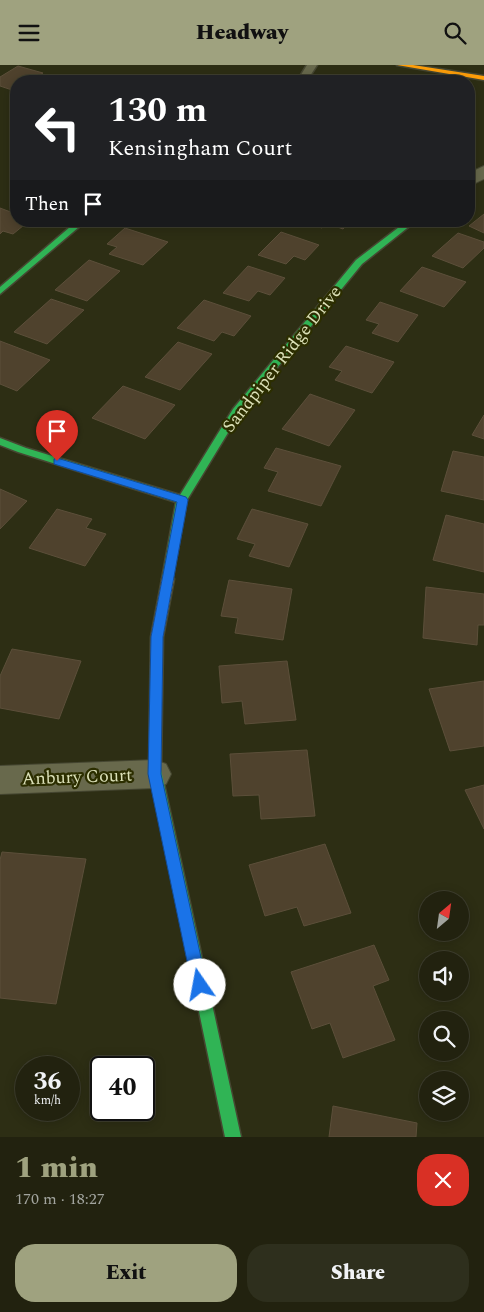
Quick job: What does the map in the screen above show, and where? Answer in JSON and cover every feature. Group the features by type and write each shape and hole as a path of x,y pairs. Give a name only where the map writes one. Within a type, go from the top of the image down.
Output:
{"main road":[{"path":"400,65 465,75"},
{"path":"0,291 75,227"},
{"name":"Sandpiper Ridge Drive","path":"233,1137 155,774 157,637 182,500 236,411 358,262 404,227"},
{"path":"0,441 22,450 182,500"}],"street":[{"name":"Anbury Court","path":"0,780 155,774"}],"building":[{"path":"18,66 43,73 40,75 10,75 10,89 0,86 0,77"},
{"path":"0,208 10,212 10,227 22,227 13,234 3,231 0,234"},
{"path":"484,214 484,233 471,227 475,227 475,221"},
{"path":"125,228 168,242 143,265 109,254 117,247 107,244"},
{"path":"281,232 319,245 305,260 294,256 286,264 258,255"},
{"path":"458,233 484,242 484,248 463,268 432,256"},
{"path":"89,260 120,271 87,301 55,290"},
{"path":"248,266 285,278 270,295 258,291 249,301 223,293"},
{"path":"422,267 466,282 444,307 400,291"},
{"path":"51,299 84,310 47,344 14,332"},
{"path":"204,300 251,316 234,336 222,332 214,341 177,328"},
{"path":"380,302 418,315 398,342 372,333 379,324 366,320"},
{"path":"0,341 50,360 17,391 0,384"},
{"path":"178,342 212,354 180,390 145,377"},
{"path":"346,346 394,362 372,393 335,380 342,371 329,367"},
{"path":"123,386 175,405 145,439 92,418"},
{"path":"310,394 355,410 329,446 282,429"},
{"path":"484,415 484,439 472,435"},
{"path":"276,448 341,466 321,506 268,491 278,472 264,468"},
{"path":"453,451 484,457 484,500 441,491"},
{"path":"0,489 27,501 0,529"},
{"path":"57,509 92,519 86,528 106,534 85,566 29,548"},
{"path":"252,509 308,524 289,567 249,556 255,544 237,539"},
{"path":"446,515 484,524 484,572 433,560"},
{"path":"229,580 292,589 283,640 235,633 238,618 221,616"},
{"path":"426,587 484,594 484,625 478,625 477,645 423,638"},
{"path":"12,649 81,661 59,719 0,708 0,676"},
{"path":"287,661 296,720 245,724 242,701 222,703 219,666"},
{"path":"484,681 484,746 450,751 429,689"},
{"path":"307,750 315,816 261,819 259,795 233,796 230,754"},
{"path":"484,785 484,829 465,790"},
{"path":"325,844 351,913 304,926 297,907 265,916 249,865"},
{"path":"2,852 86,859 56,1004 0,998 0,860"},
{"path":"374,945 389,980 373,986 395,1040 343,1058 330,1023 312,1029 291,972"},
{"path":"333,1106 417,1123 416,1137 329,1137"}],"traffic: fast":[{"path":"0,291 75,227"},
{"path":"168,579 182,500 236,411 359,262 404,227"},
{"path":"0,441 22,450 182,500"},
{"path":"155,770 233,1137"}],"traffic: slow":[{"path":"400,65 465,75"},
{"path":"475,77 484,78"},
{"path":"155,770 157,637 168,579"}],"route":[{"path":"57,461 182,500 157,637 155,774 200,985"}]}
